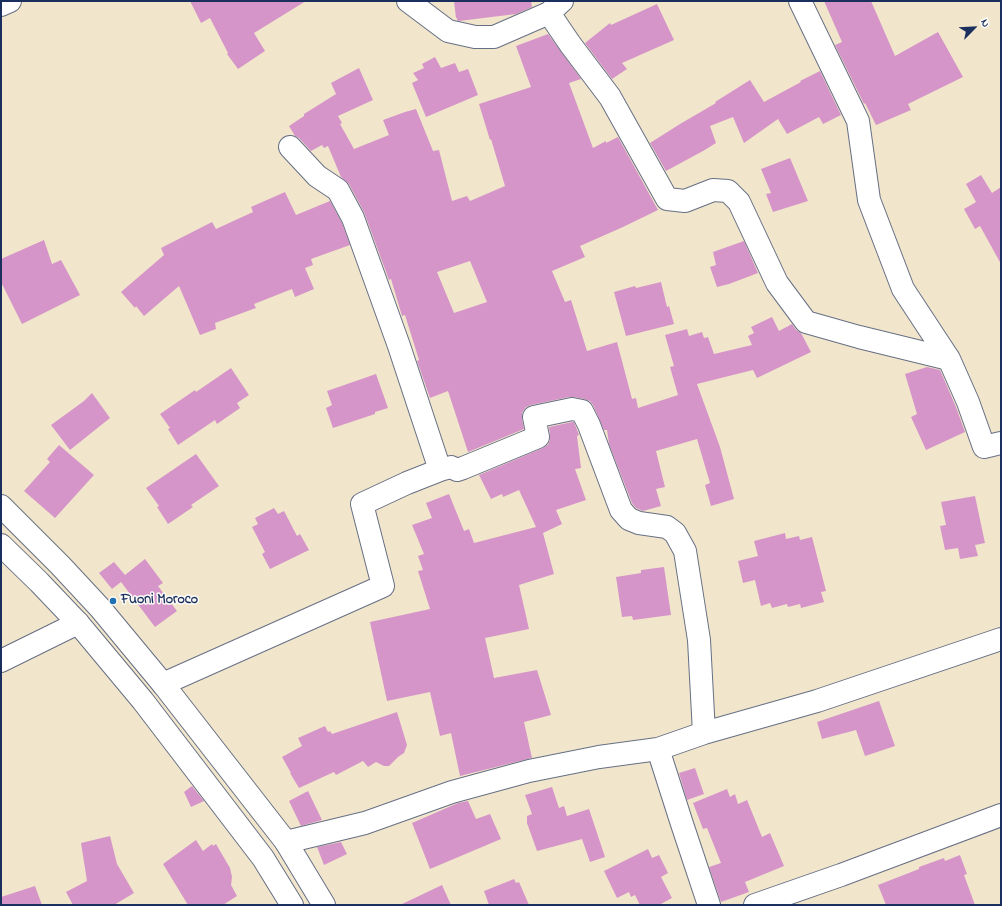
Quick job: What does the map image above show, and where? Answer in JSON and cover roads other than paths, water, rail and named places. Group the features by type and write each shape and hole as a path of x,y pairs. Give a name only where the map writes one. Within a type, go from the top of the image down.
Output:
{"street":[{"path":"1,5 10,1"},
{"path":"408,1 448,31 475,37 494,37 555,7 570,44 610,97 667,199 685,201 713,190 728,191 738,202 776,283 806,322 859,337 949,359"},
{"path":"800,1 858,121 869,200 903,289 949,359 968,402 984,447 1001,443"},
{"path":"290,147 317,176 338,190 354,218 399,346 440,470"},
{"path":"163,684 383,586 362,504 407,483 440,470 450,467 457,470 463,468 538,437 534,417 572,409 582,411 589,425 620,510 629,519 639,524 667,527 675,533 685,552 698,640 704,733"},
{"path":"1,506 60,565 100,608 163,684 286,842 324,905"},
{"path":"1,545 78,623 142,702 263,858 292,905"},
{"path":"1,661 78,623"},
{"path":"286,842 365,823 452,792 529,771 599,757 658,748 704,733 817,701 1001,639"},
{"path":"658,748 709,905"},
{"path":"755,905 1001,815"}],"place":[{"name":"Fuoni Moroco","path":"113,601"}]}
